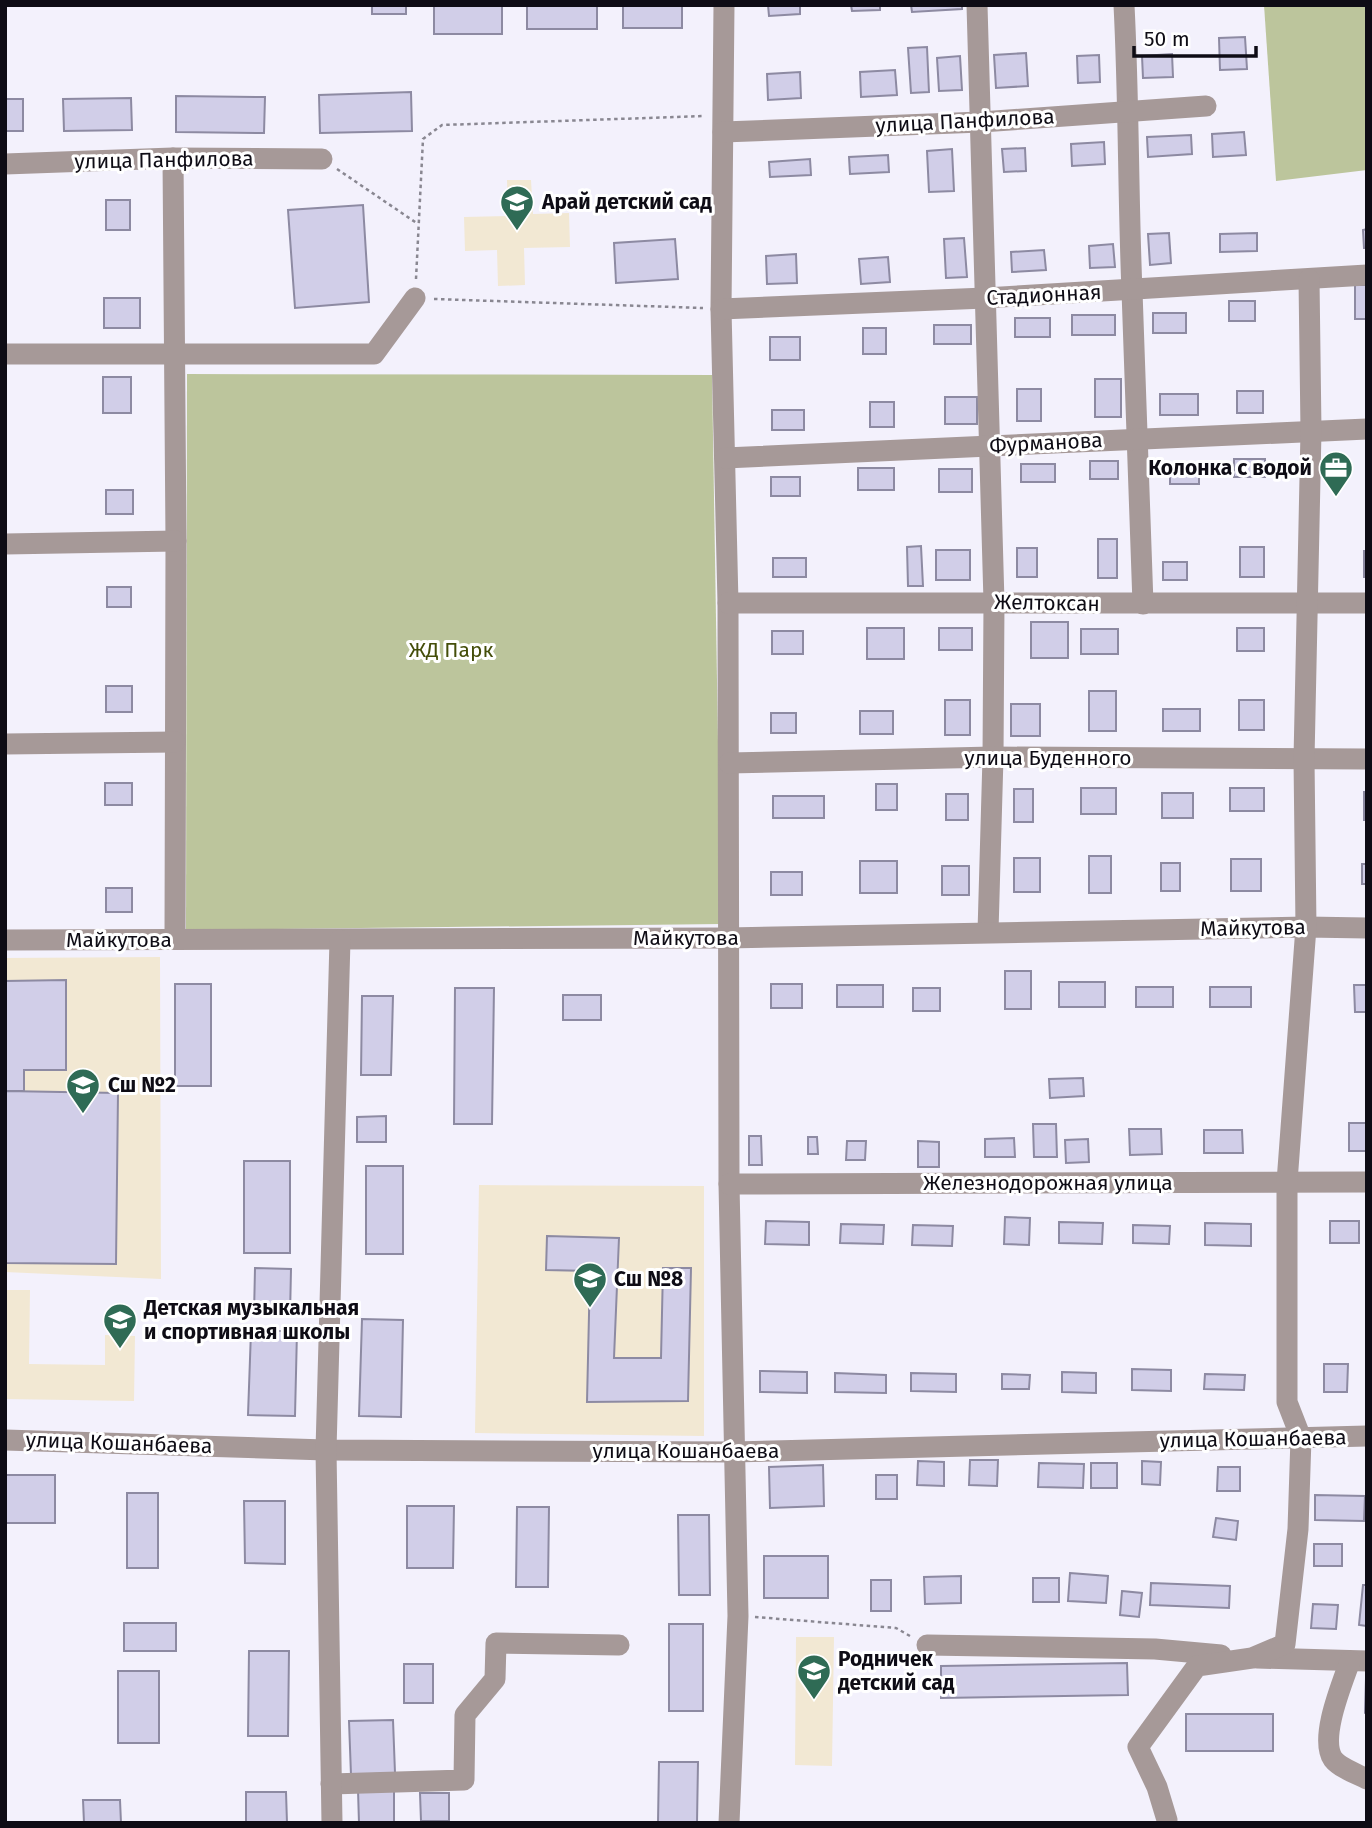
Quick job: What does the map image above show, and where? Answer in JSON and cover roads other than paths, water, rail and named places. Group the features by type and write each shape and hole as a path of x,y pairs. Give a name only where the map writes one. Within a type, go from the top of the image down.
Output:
{"street":[{"path":"724,5 721,309 728,603 729,1184 738,1616 729,1823"},
{"path":"977,5 994,602 988,932"},
{"path":"1124,5 1143,604"},
{"name":"улица Панфилова","path":"723,124 981,122 1206,106"},
{"path":"173,158 175,939"},
{"name":"улица Панфилова","path":"5,164 173,158 323,159"},
{"name":"Стадионная","path":"721,309 985,298 1367,275"},
{"path":"1167,1820 1157,1787 1138,1747 1197,1666 1252,1658 1284,1644 1298,1529 1301,1437 1287,1402 1287,1182 1306,927 1304,759 1311,431 1309,279"},
{"path":"5,354 374,354 415,298"},
{"name":"Фурманова","path":"725,458 1367,429"},
{"path":"5,544 176,541"},
{"name":"Желтоксан","path":"728,603 1367,603"},
{"path":"5,744 175,742"},
{"name":"улица Буденного","path":"729,763 993,757 1367,759"},
{"name":"Майкутова","path":"5,940 727,938 1367,928"},
{"path":"332,1823 326,1450 340,940"},
{"name":"Железнодорожная улица","path":"729,1184 1367,1182"},
{"name":"улица Кошанбаева","path":"5,1440 326,1450 733,1452 1367,1436"},
{"path":"331,1784 464,1780 466,1715 495,1679 496,1643 619,1645"},
{"path":"927,1645 1155,1649 1252,1658 1358,1661 1332,1717 1328,1746 1334,1761 1367,1779"}],"place":[{"name":"Арай детский сад","path":"517,232"},
{"name":"Колонка с водой","path":"1336,498"},
{"name":"Сш №2","path":"83,1115"},
{"name":"Сш №8","path":"590,1309"},
{"name":"Детская музыкальная и спортивная школы","path":"120,1350"},
{"name":"Родничек детский сад","path":"814,1701"}],"park label":[{"name":"ЖД Парк","path":"451,650"}]}
